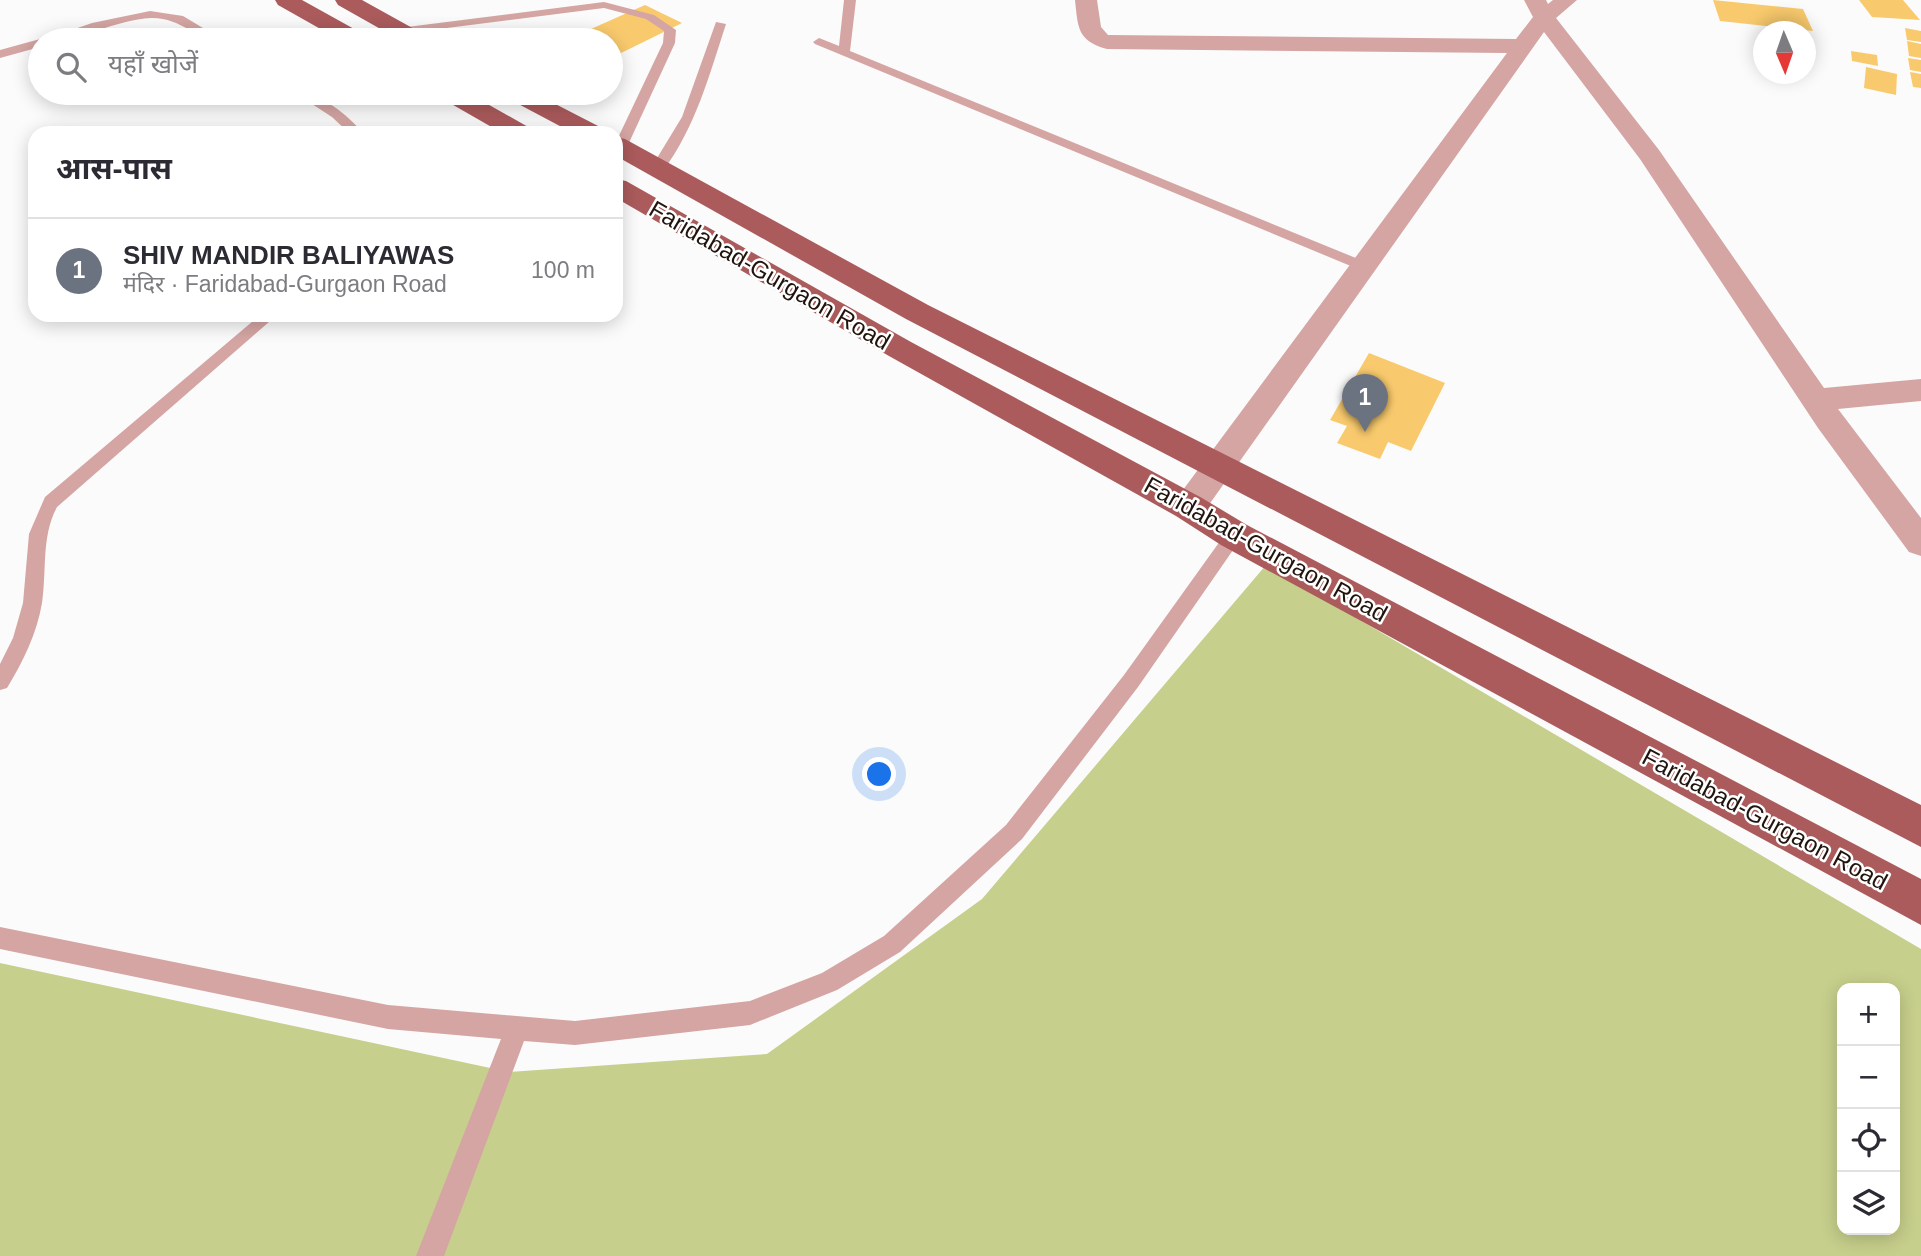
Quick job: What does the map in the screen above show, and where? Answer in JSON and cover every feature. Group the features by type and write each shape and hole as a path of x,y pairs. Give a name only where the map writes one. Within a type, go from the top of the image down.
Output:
{"main road":[{"path":"286,0 336,28"},
{"path":"346,0 394,28"},
{"path":"471,105 509,126"},
{"name":"Faridabad-Gurgaon Road","path":"539,105 579,126"},
{"name":"Faridabad-Gurgaon Road","path":"623,149 917,312 1921,827"},
{"name":"Faridabad-Gurgaon Road","path":"623,191 900,349 1189,506 1234,535 1921,904"}],"street":[{"path":"1086,0 1091,35 1098,41 1107,42 1525,46"},
{"path":"1189,506 1525,46 1548,6 1816,400 1921,544"},
{"path":"1816,400 1921,390"}],"lane":[{"path":"844,52 850,0"},
{"path":"459,28 604,5 650,17 670,30 669,43 619,126"},
{"path":"95,28 162,14 177,17 196,28"},
{"path":"658,168 685,128 720,24"},
{"path":"819,42 1363,266"},
{"path":"0,54 28,46"},
{"path":"321,105 349,126"},
{"path":"0,682 23,635 30,612 35,542 41,518 51,502 261,322"},
{"path":"0,937 388,1017 575,1033 750,1013 829,982 892,944 1014,832 1130,681 1234,535"},
{"path":"429,1256 517,1028"}],"green space":[{"path":"1266,565 1921,949 1921,1256 0,1256 0,963 509,1072 767,1054 982,899"}],"building":[{"path":"1713,0 1803,9 1808,21 1753,21 1753,25 1720,21"},
{"path":"1859,0 1903,0 1920,20 1872,17"},
{"path":"645,5 682,23 623,52 623,28 593,28"},
{"path":"1905,28 1921,31 1921,42 1907,40"},
{"path":"1907,41 1921,44 1921,58 1909,56"},
{"path":"1851,51 1877,55 1878,66 1852,61"},
{"path":"1908,58 1921,60 1921,72 1910,70"},
{"path":"1866,67 1897,74 1896,95 1864,88"},
{"path":"1910,72 1921,74 1921,88 1913,87"},
{"path":"1369,353 1445,383 1411,451 1388,442 1380,459 1337,443 1347,426 1330,420"}],"place":[{"name":"SHIV MANDIR BALIYAWAS","path":"1365,432"}]}
